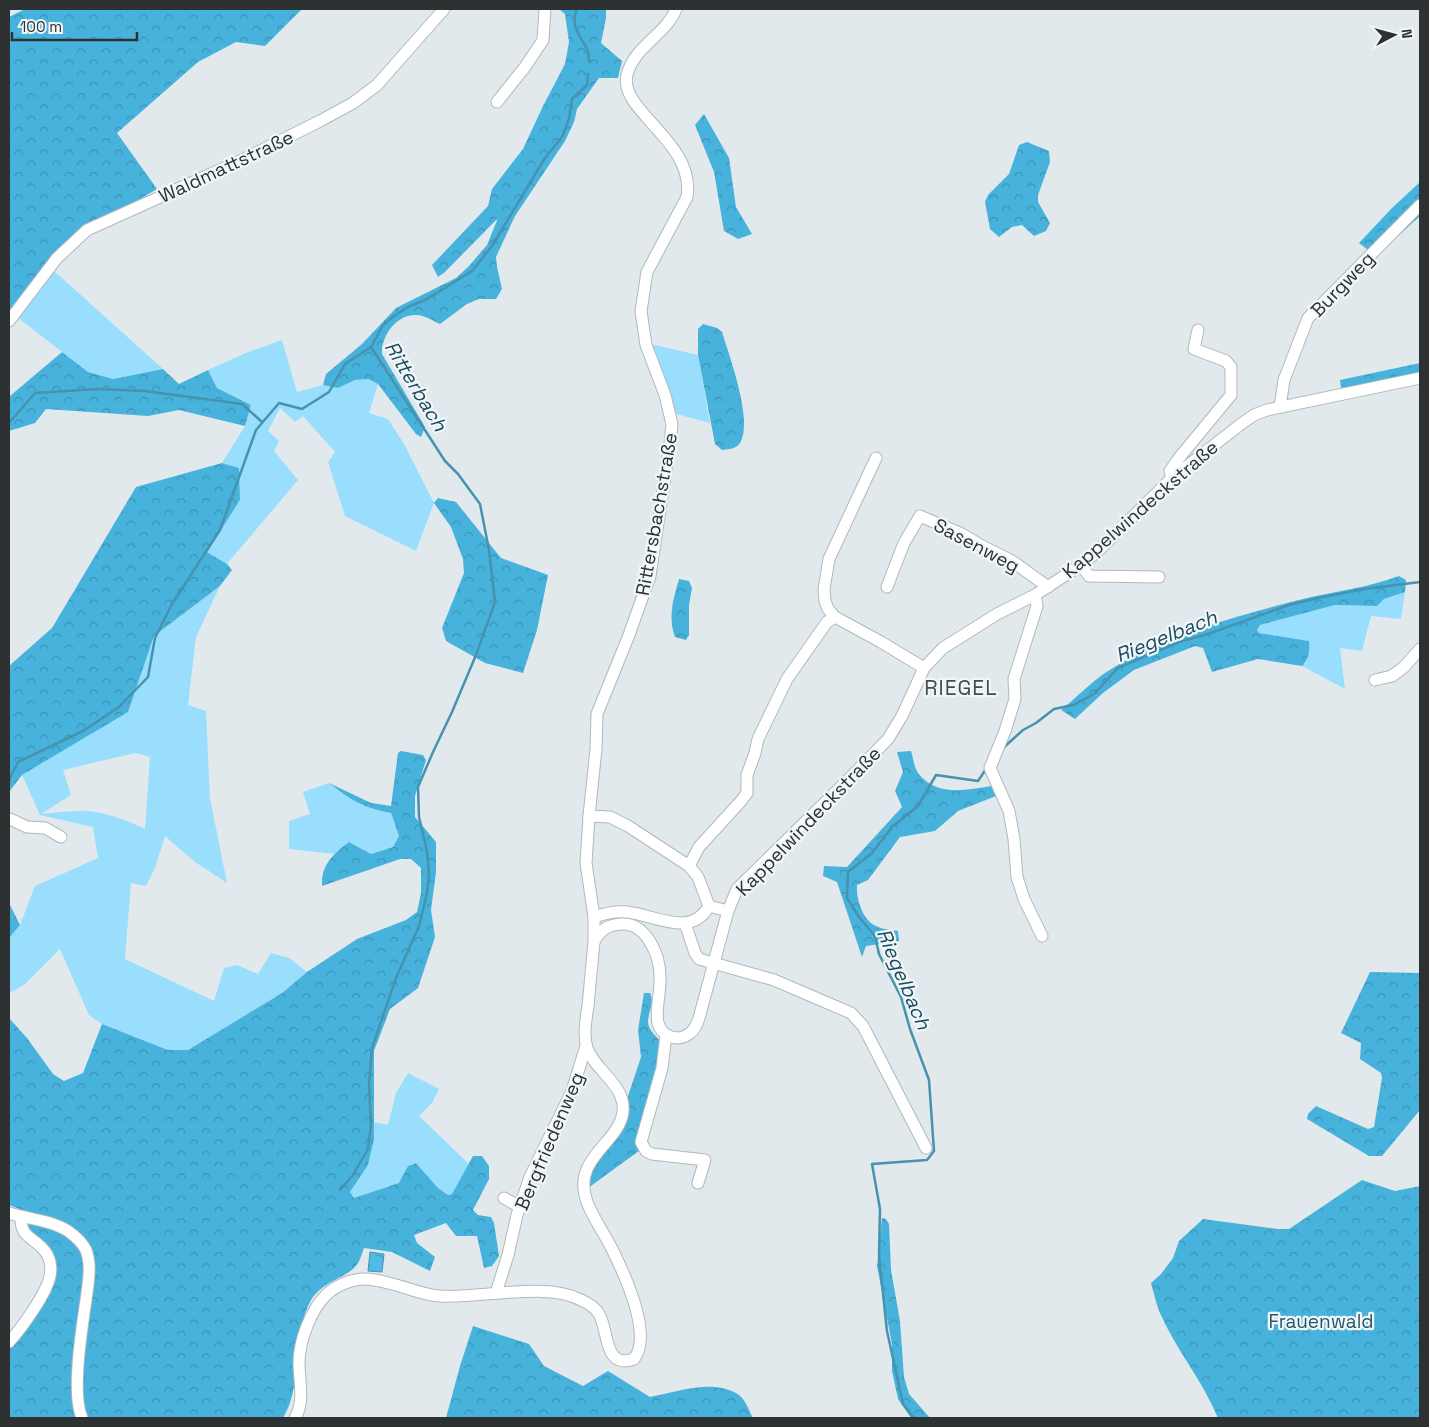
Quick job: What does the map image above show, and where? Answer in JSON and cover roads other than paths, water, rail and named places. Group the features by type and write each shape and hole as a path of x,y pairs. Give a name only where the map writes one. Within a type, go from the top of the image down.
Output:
{"street":[{"name":"Waldmattstraße","path":"9,321 58,258 87,230 242,160 353,103 377,85 444,9"},
{"path":"497,102 525,68 543,40 545,9"},
{"name":"Rittersbachstraße","path":"594,942 594,917 586,862 596,749 597,714 629,635 650,576 672,424 665,395 654,367 644,332 641,311 643,294 647,272 687,197 688,188 686,173 675,150 635,104 628,93 625,82 627,73 638,52 672,17 676,9"},
{"name":"Burgweg","path":"1280,407 1284,380 1308,318 1420,205"},
{"path":"1172,478 1170,471 1179,458 1231,395 1231,368 1226,361 1194,349 1198,330"},
{"name":"Kappelwindeckstraße","path":"666,1035 674,1038 683,1037 690,1034 695,1027 732,897 744,880 888,739 902,716 924,668 942,648 997,614 1035,595 1081,565 1097,552 1172,478 1254,415 1280,407 1420,378"},
{"path":"876,458 829,559 824,589 825,601 828,609 835,617 924,668"},
{"name":"Sasenweg","path":"887,587 904,543 920,516 962,534 1012,561 1048,587"},
{"path":"1081,565 1089,576 1160,577"},
{"path":"1035,595 1037,606 1014,679 1015,699 990,768 1009,810 1014,839 1017,877 1024,899 1042,936"},
{"path":"689,866 698,847 747,793 747,776 758,739 787,679 827,622 835,617"},
{"path":"1375,680 1392,676 1410,662 1420,649"},
{"path":"589,816 610,817 628,826 689,866 698,877 708,906 699,918 685,923 668,923 632,912 611,912 594,917"},
{"path":"10,819 26,827 45,828 61,837"},
{"path":"708,906 728,911"},
{"path":"685,923 695,954 699,959 774,980 851,1013 863,1026 926,1148"},
{"path":"295,1418 300,1400 299,1362 306,1333 320,1302 328,1293 351,1281 365,1279 387,1282 436,1296 457,1297 496,1293 551,1293 566,1295 581,1300 594,1308 599,1314 603,1321 608,1346 615,1358 624,1362 634,1359 638,1354 641,1336 635,1307 612,1249 587,1203 584,1192 584,1180 592,1160 621,1120 623,1110 622,1099 617,1087 595,1062 586,1046 594,942 599,932 605,927 616,924 634,925 648,938 659,966 657,1020 662,1032 666,1035 662,1068 642,1142 646,1150 652,1154 705,1160 698,1183"},
{"name":"Bergfriedenweg","path":"496,1293 530,1177 572,1090 586,1046"},
{"path":"504,1198 520,1207"},
{"path":"9,1213 49,1223 66,1230 80,1240 86,1251 89,1264 89,1281 80,1346 77,1391 82,1418"},
{"path":"9,1342 24,1326 50,1277 48,1255 36,1242 26,1236 21,1226 21,1217"}],"water":[{"path":"370,1252 384,1254 382,1272 368,1271"}],"waterway":[{"path":"577,9 575,24 586,48 589,61"},
{"name":"Ritterbach","path":"340,1190 353,1175 368,1149 371,1125 369,1084 372,1048 396,978 419,926 427,893 429,874 427,851 419,817 418,787 476,655 495,602 489,550 480,504 458,474 445,461 371,347 383,325 408,307 427,299 472,271 492,246 545,158 562,137 569,119 572,99 587,85 588,74"},
{"path":"9,786 10,778 18,762 83,731 119,707 148,677 155,638 172,604 220,530 256,430 279,403 302,409 329,392 345,364 371,347"},
{"path":"9,423 35,393 97,389 145,391 242,404 262,422"},
{"name":"Riegelbach","path":"1002,749 1023,730 1054,709 1073,705 1094,694 1118,668 1179,642 1208,634 1289,605 1364,589 1420,582"},
{"name":"Riegelbach","path":"914,1418 903,1404 887,1331 879,1256 880,1209 872,1164 927,1160 934,1151 929,1080 910,1029 901,997 879,954 875,936 859,917 847,898 848,872 872,853 892,827 918,806 936,775 978,781 986,769"}],"district":[{"name":"RIEGEL","path":"961,688"}],"park label":[{"name":"Frauenwald","path":"1321,1321"}]}
